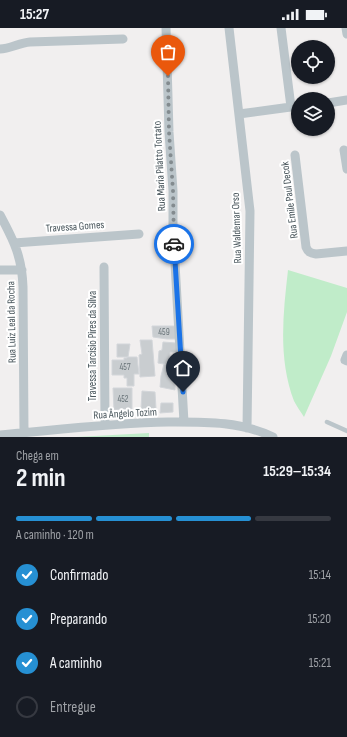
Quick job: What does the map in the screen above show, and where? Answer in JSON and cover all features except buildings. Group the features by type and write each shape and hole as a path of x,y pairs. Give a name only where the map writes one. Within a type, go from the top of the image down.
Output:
{"street":[{"name":"Rua Maria Pilatto Tortato","path":"166,28 169,132 173,191 173,228 184,422"},
{"name":"Rua Waldemar Orso","path":"229,28 250,211 247,428"},
{"path":"281,28 292,92"},
{"path":"346,28 347,34"},
{"path":"0,49 8,48 20,43 30,42 123,39"},
{"path":"335,101 347,100"},
{"path":"239,114 291,108"},
{"path":"344,150 347,169"},
{"name":"Rua Emile Paul Decok","path":"295,155 306,247 308,251 316,254 347,251"},
{"name":"Rua Luiz Leal da Rocha","path":"0,215 14,243 22,270 24,433"},
{"name":"Travessa Gomes","path":"14,243 139,234"},
{"name":"Travessa Tarcísio Pires da Silva","path":"104,267 105,425"},
{"path":"0,270 22,270"},
{"path":"347,355 345,360 347,361"},
{"name":"Rua Ângelo Tozim","path":"0,435 105,425 184,422 213,423 247,428 273,437"}],"lane":[{"path":"327,422 347,431"}],"green space":[{"path":"288,270 347,288 347,312 331,356 304,417 294,401 289,385 284,353 283,320"},
{"path":"149,433 149,437 76,437"}],"way so far":[{"path":"168,76 174,244"}],"route":[{"path":"174,244 183,392"}]}
